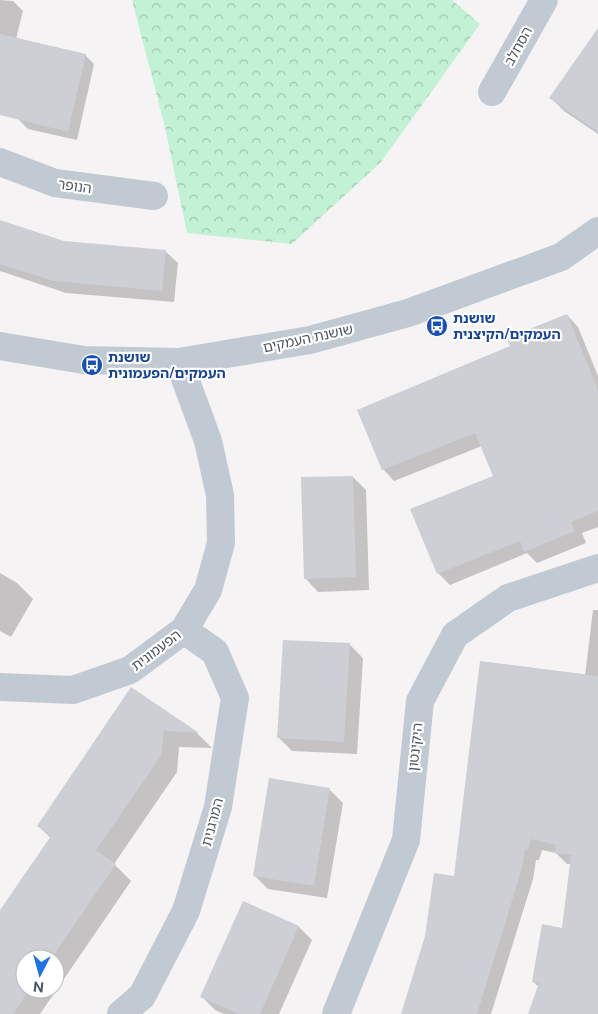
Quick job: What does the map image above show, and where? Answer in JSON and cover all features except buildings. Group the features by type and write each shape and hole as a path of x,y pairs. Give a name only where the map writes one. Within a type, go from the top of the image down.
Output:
{"street":[{"name":"הסחלב","path":"492,92 533,5"},
{"name":"הנופר","path":"0,162 55,183 154,196"},
{"name":"שושנת העמקים","path":"0,346 84,360 178,362 310,340 408,313 560,257 598,230"},
{"name":"הפעמונית","path":"1,690 73,690 130,670 184,630 208,590 221,543 220,495 208,441 178,362"},
{"name":"היקינטון","path":"336,1014 406,840 420,701 455,635 508,598 598,568"},
{"name":"המרגנית","path":"121,1014 142,996 186,911 219,798 236,698 215,652 184,630"}],"green space":[{"path":"132,0 452,0 480,24 381,162 292,244 187,233 165,127"}],"place":[{"name":"שושנת העמקים/הקיצנית","path":"437,326"},
{"name":"שושנת העמקים/הפעמונית","path":"92,365"}]}
